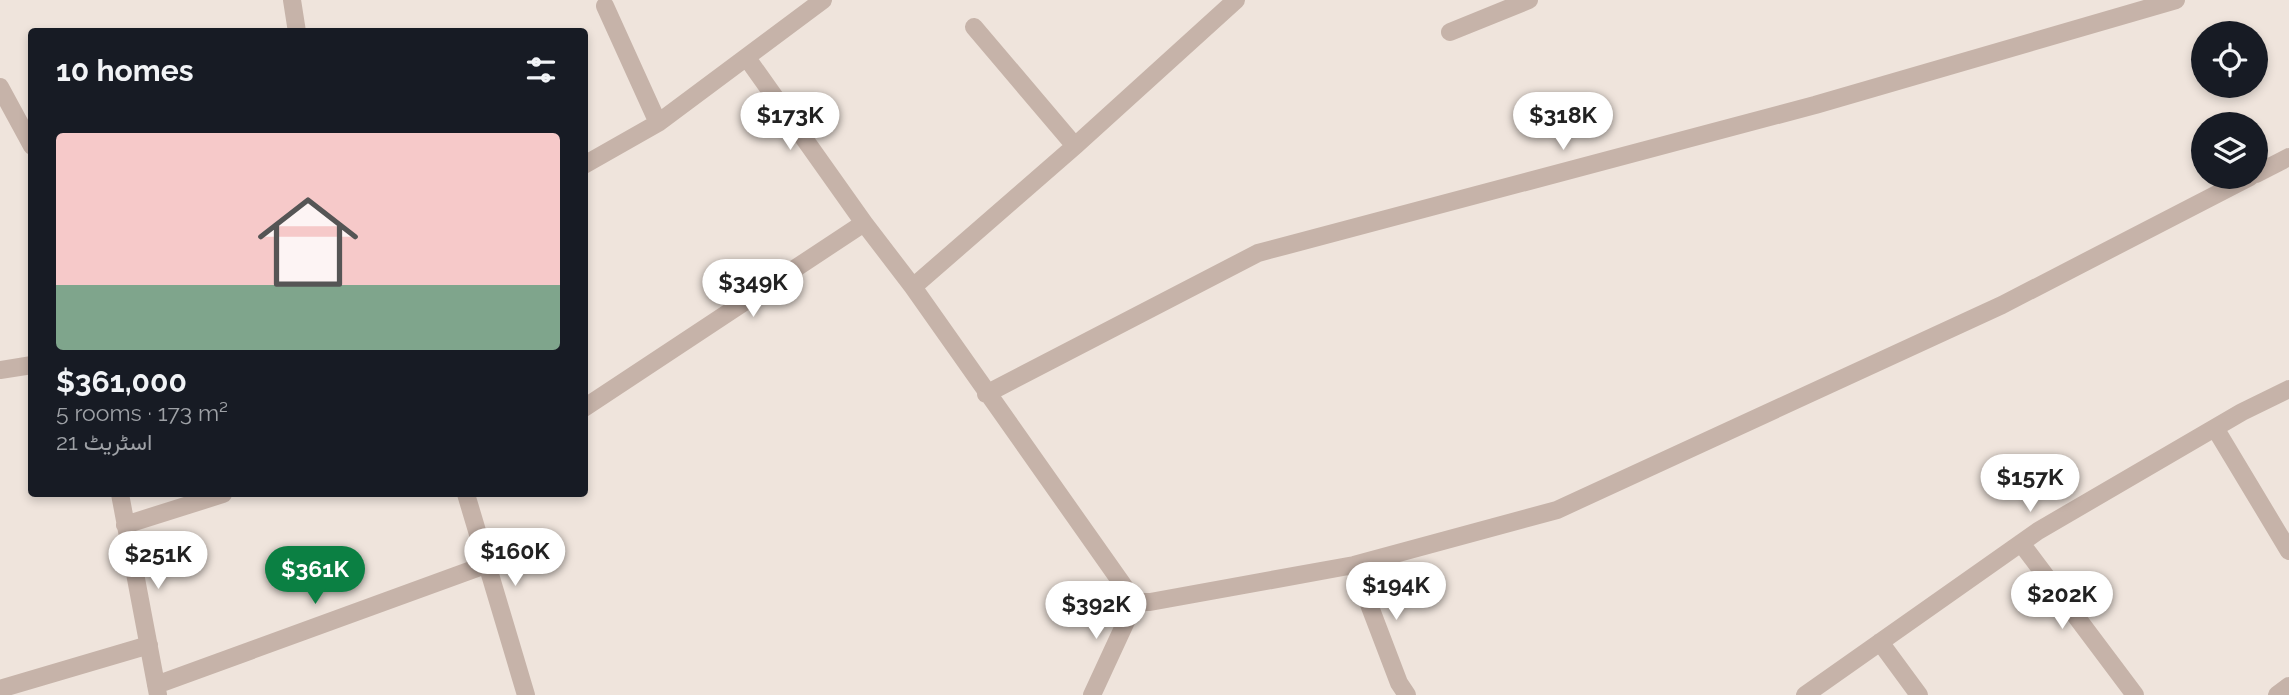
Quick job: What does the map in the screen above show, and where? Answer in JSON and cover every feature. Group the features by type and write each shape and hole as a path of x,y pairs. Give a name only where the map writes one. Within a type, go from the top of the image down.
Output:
{"street":[{"path":"292,0 296,28"},
{"path":"588,163 658,123 823,0"},
{"path":"913,287 1075,146 1236,0"},
{"path":"1450,33 1529,0"},
{"path":"986,394 1258,253 1815,105 2176,0"},
{"path":"605,6 658,123"},
{"path":"974,27 1075,146"},
{"path":"747,58 864,223 913,287 1135,602"},
{"path":"0,87 28,139"},
{"path":"2268,168 2289,157"},
{"path":"1135,602 1150,603 1354,565 1557,510 2003,305 2227,189"},
{"path":"588,405 864,223"},
{"path":"0,370 28,366"},
{"path":"1805,695 2021,543 2215,428 2289,389"},
{"path":"2215,428 2289,551"},
{"path":"120,497 157,690 488,564"},
{"path":"125,525 214,497"},
{"path":"467,497 526,695"},
{"path":"2021,543 2135,695"},
{"path":"1354,565 1399,683 1407,695"},
{"path":"1092,695 1135,602"},
{"path":"1880,642 1919,695"},
{"path":"0,689 149,645"},
{"path":"2277,695 2289,686"}]}
